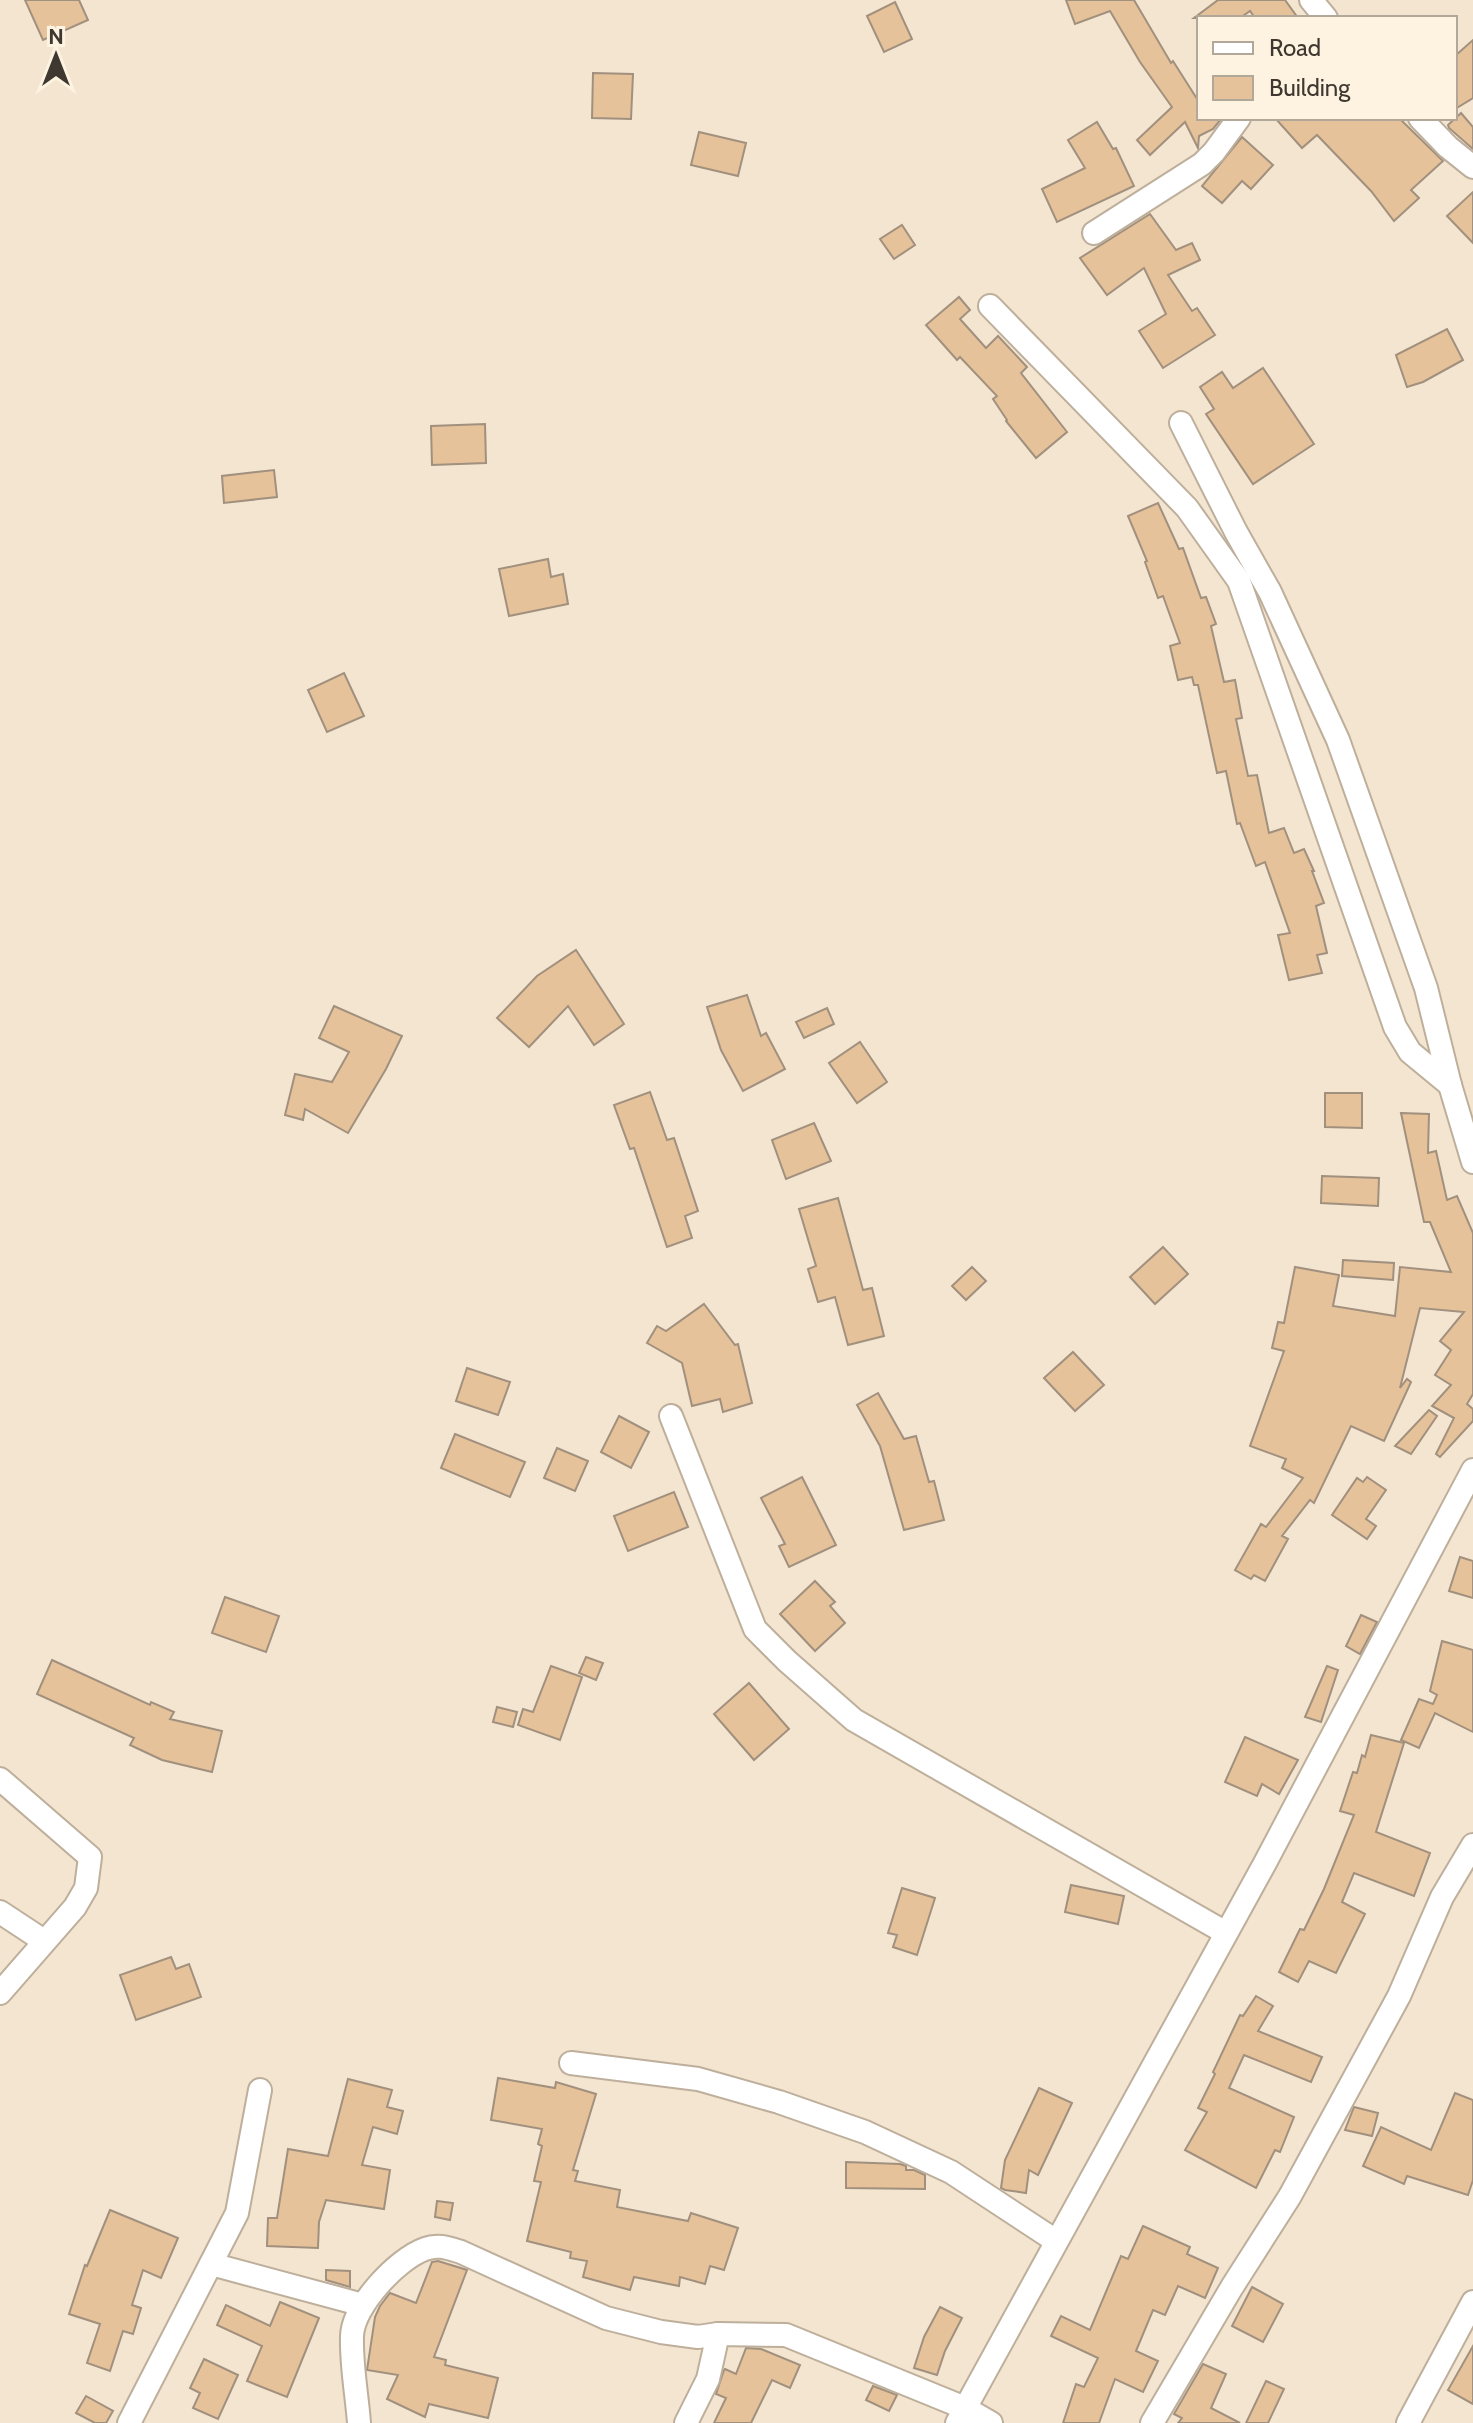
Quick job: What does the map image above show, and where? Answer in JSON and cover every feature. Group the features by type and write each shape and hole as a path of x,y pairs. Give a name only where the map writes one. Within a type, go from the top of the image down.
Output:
{"street":[{"path":"1311,0 1324,16"},
{"path":"1094,233 1202,164 1238,120"},
{"path":"1422,120 1473,167"},
{"path":"990,306 1187,508 1239,581 1395,1027 1410,1052 1450,1085"},
{"path":"1181,423 1270,592 1338,740 1426,988 1473,1162"},
{"path":"671,1416 755,1629 787,1661 854,1720 1226,1933"},
{"path":"961,2416 1226,1933 1473,1470"},
{"path":"0,1779 90,1857 86,1888 75,1907 0,1993"},
{"path":"1152,2423 1290,2196 1392,2009 1442,1897 1473,1845"},
{"path":"0,1912 44,1941"},
{"path":"571,2063 698,2079 779,2102 865,2132 951,2172 1056,2241"},
{"path":"129,2423 237,2213 260,2090"},
{"path":"359,2423 352,2334 363,2305 369,2295 406,2259 425,2249 441,2246 461,2252 606,2318 661,2332 698,2337 718,2334 786,2335 961,2416 991,2423"},
{"path":"211,2264 363,2305"},
{"path":"1408,2423 1473,2302"},
{"path":"686,2423 708,2379 718,2334"}],"building":[{"path":"25,0 79,0 88,20 43,40"},
{"path":"1066,0 1134,0 1171,63 1173,61 1197,99 1197,120 1220,120 1213,129 1199,136 1198,148 1185,122 1150,155 1137,140 1172,107 1140,62 1110,11 1075,24"},
{"path":"1218,0 1285,0 1297,16 1254,16 1250,11 1243,16 1194,18"},
{"path":"895,2 912,39 884,52 867,16"},
{"path":"1473,40 1473,98 1457,108 1457,54"},
{"path":"593,73 633,74 631,119 592,118"},
{"path":"1461,113 1473,127 1473,149 1449,128 1448,125 1457,120"},
{"path":"1277,120 1401,120 1443,161 1411,190 1419,198 1394,221 1371,191 1317,135 1302,148"},
{"path":"1097,122 1113,149 1116,148 1134,186 1057,222 1042,189 1085,168 1068,140"},
{"path":"699,132 746,143 738,176 691,165"},
{"path":"1242,137 1273,165 1251,189 1242,181 1222,203 1202,186"},
{"path":"1473,192 1473,243 1447,216"},
{"path":"1150,214 1176,250 1192,243 1200,260 1168,275 1192,311 1197,308 1215,335 1163,368 1139,331 1166,314 1144,268 1107,295 1080,258"},
{"path":"902,225 915,245 894,259 880,239"},
{"path":"959,297 970,310 960,319 986,348 998,336 1027,367 1021,373 1067,432 1036,458 1006,421 993,399 997,396 960,357 957,360 926,325"},
{"path":"1447,329 1463,360 1423,382 1407,387 1396,355"},
{"path":"1263,368 1314,444 1253,484 1206,414 1214,409 1200,387 1222,372 1233,388"},
{"path":"485,424 486,463 432,465 431,426"},
{"path":"274,470 277,497 224,503 222,476"},
{"path":"1158,503 1179,549 1183,548 1201,598 1206,597 1216,624 1211,626 1224,682 1235,680 1242,718 1236,719 1248,776 1257,775 1269,833 1284,828 1294,853 1304,849 1314,871 1324,903 1316,906 1327,953 1317,955 1322,973 1289,980 1278,935 1290,933 1265,862 1256,866 1240,823 1237,824 1226,771 1217,773 1198,685 1194,685 1192,677 1178,680 1170,646 1180,643 1163,596 1158,598 1128,516"},
{"path":"548,559 551,577 563,574 568,604 509,616 499,569"},
{"path":"344,673 364,716 327,732 308,690"},
{"path":"576,950 624,1024 594,1045 568,1006 529,1047 497,1018 537,976"},
{"path":"747,995 761,1036 766,1033 785,1069 743,1091 721,1050 707,1007"},
{"path":"334,1006 402,1036 348,1133 305,1109 303,1120 285,1115 295,1074 332,1082 349,1052 319,1038"},
{"path":"827,1008 834,1024 804,1038 796,1022"},
{"path":"860,1042 887,1082 857,1103 829,1063"},
{"path":"650,1092 667,1140 674,1138 698,1211 685,1216 692,1238 667,1247 634,1148 630,1149 614,1105"},
{"path":"1325,1093 1362,1093 1362,1128 1325,1127"},
{"path":"1401,1113 1429,1114 1428,1153 1436,1151 1447,1200 1457,1196 1473,1233 1473,1394 1467,1404 1473,1409 1473,1421 1440,1457 1436,1454 1454,1418 1432,1406 1451,1385 1435,1375 1451,1350 1440,1341 1464,1312 1420,1308 1400,1388 1407,1379 1411,1382 1384,1441 1351,1426 1314,1503 1310,1500 1282,1536 1288,1539 1265,1581 1254,1575 1251,1579 1235,1570 1261,1524 1266,1527 1303,1478 1282,1468 1286,1459 1250,1446 1284,1351 1272,1348 1278,1322 1284,1323 1295,1267 1339,1275 1333,1306 1395,1316 1400,1267 1451,1272 1430,1222 1424,1222"},
{"path":"814,1123 831,1161 786,1179 772,1140"},
{"path":"1322,1176 1379,1178 1378,1206 1321,1203"},
{"path":"838,1198 863,1290 872,1288 884,1336 848,1345 835,1297 818,1302 808,1269 816,1266 799,1209"},
{"path":"1163,1247 1188,1274 1155,1304 1130,1277"},
{"path":"1343,1260 1394,1263 1393,1280 1342,1276"},
{"path":"972,1267 986,1281 966,1300 952,1286"},
{"path":"704,1304 735,1345 738,1344 752,1403 723,1412 720,1399 692,1406 682,1363 647,1343 657,1326 666,1331"},
{"path":"1073,1352 1104,1385 1075,1411 1044,1378"},
{"path":"467,1368 510,1382 498,1415 456,1401"},
{"path":"878,1393 904,1439 916,1436 929,1482 934,1481 944,1520 904,1530 880,1446 857,1405"},
{"path":"1429,1410 1437,1416 1411,1454 1395,1446"},
{"path":"619,1416 649,1432 631,1468 601,1452"},
{"path":"455,1434 525,1462 510,1497 441,1468"},
{"path":"557,1448 588,1461 575,1491 544,1478"},
{"path":"802,1477 836,1545 789,1567 779,1546 785,1544 761,1498"},
{"path":"1367,1477 1386,1490 1366,1519 1376,1526 1367,1539 1332,1515 1357,1478 1363,1482"},
{"path":"674,1492 688,1527 628,1551 614,1516"},
{"path":"1460,1557 1473,1561 1473,1598 1449,1591"},
{"path":"815,1581 835,1602 830,1606 845,1623 815,1651 780,1614"},
{"path":"225,1597 279,1616 266,1652 212,1633"},
{"path":"1361,1615 1377,1622 1360,1654 1346,1646"},
{"path":"1442,1641 1473,1650 1473,1732 1435,1713 1419,1748 1401,1740 1419,1699 1433,1704 1437,1695 1430,1691"},
{"path":"586,1657 603,1663 596,1680 579,1673"},
{"path":"52,1660 150,1705 151,1702 174,1712 170,1719 222,1731 212,1772 162,1760 130,1745 134,1738 37,1694"},
{"path":"551,1666 582,1677 560,1740 518,1725 523,1709 533,1712"},
{"path":"1327,1666 1338,1670 1321,1722 1305,1717"},
{"path":"749,1683 789,1729 754,1760 714,1714"},
{"path":"497,1707 517,1712 513,1727 493,1722"},
{"path":"1371,1735 1404,1743 1376,1832 1430,1853 1414,1896 1354,1873 1342,1902 1365,1914 1336,1973 1309,1961 1298,1982 1279,1972 1324,1889 1354,1815 1340,1811 1353,1772 1357,1773 1362,1755 1365,1757"},
{"path":"1245,1737 1298,1760 1279,1794 1262,1784 1257,1796 1225,1782"},
{"path":"1071,1885 1124,1896 1118,1924 1065,1912"},
{"path":"902,1888 935,1898 917,1955 893,1947 897,1935 888,1933"},
{"path":"171,1957 176,1969 189,1964 201,1997 136,2020 120,1975"},
{"path":"1256,1996 1273,2006 1258,2031 1322,2057 1311,2082 1244,2055 1229,2088 1294,2117 1280,2152 1275,2150 1256,2188 1185,2150 1207,2112 1198,2108 1215,2074 1213,2072 1240,2015 1243,2016"},
{"path":"498,2078 555,2088 556,2082 596,2094 573,2170 578,2171 575,2181 620,2190 617,2207 688,2221 691,2213 738,2228 724,2270 710,2266 705,2284 680,2277 679,2286 634,2277 630,2290 583,2277 587,2261 570,2258 571,2252 527,2241 541,2182 534,2181 542,2146 538,2144 542,2129 491,2120"},
{"path":"348,2079 392,2090 387,2107 403,2111 397,2134 373,2127 362,2165 390,2170 384,2209 326,2200 319,2222 318,2248 267,2246 268,2218 277,2218 288,2149 328,2156"},
{"path":"1039,2088 1072,2103 1038,2175 1029,2170 1026,2193 1005,2190 1001,2188 1005,2160"},
{"path":"1455,2093 1473,2100 1473,2180 1468,2195 1407,2176 1404,2184 1363,2166 1381,2127 1431,2150"},
{"path":"1354,2107 1378,2113 1372,2136 1345,2130"},
{"path":"846,2162 906,2166 906,2170 925,2175 925,2189 846,2188"},
{"path":"437,2201 453,2203 450,2220 435,2217"},
{"path":"110,2210 178,2238 161,2278 143,2270 132,2305 141,2308 133,2334 123,2331 110,2371 87,2363 100,2324 69,2314 85,2265"},
{"path":"1143,2226 1190,2247 1187,2254 1218,2268 1205,2298 1178,2286 1165,2315 1153,2310 1136,2351 1158,2361 1143,2392 1115,2379 1099,2423 1063,2423 1076,2384 1084,2387 1098,2358 1051,2336 1061,2316 1090,2330 1121,2256 1128,2259"},
{"path":"432,2262 467,2270 434,2357 446,2360 445,2365 498,2378 488,2418 429,2404 425,2417 387,2399 398,2375 367,2370 375,2317 380,2306 390,2293 416,2303"},
{"path":"326,2270 350,2271 350,2287 326,2280"},
{"path":"1252,2287 1283,2304 1263,2342 1232,2326"},
{"path":"280,2302 319,2318 287,2397 247,2381 262,2346 217,2325 226,2305 270,2326"},
{"path":"940,2307 962,2318 937,2375 914,2368 924,2337"},
{"path":"1473,2346 1473,2404 1448,2390"},
{"path":"746,2348 761,2349 800,2365 790,2388 772,2380 751,2423 714,2423 726,2398 716,2394 724,2370 736,2374"},
{"path":"204,2359 238,2375 218,2419 193,2408 200,2393 190,2388"},
{"path":"1203,2364 1226,2374 1211,2408 1240,2423 1178,2423 1182,2418 1174,2414"},
{"path":"1266,2381 1284,2389 1268,2423 1246,2423"},
{"path":"873,2386 897,2395 889,2411 866,2400"},
{"path":"86,2396 113,2411 106,2423 95,2423 76,2413"}]}
